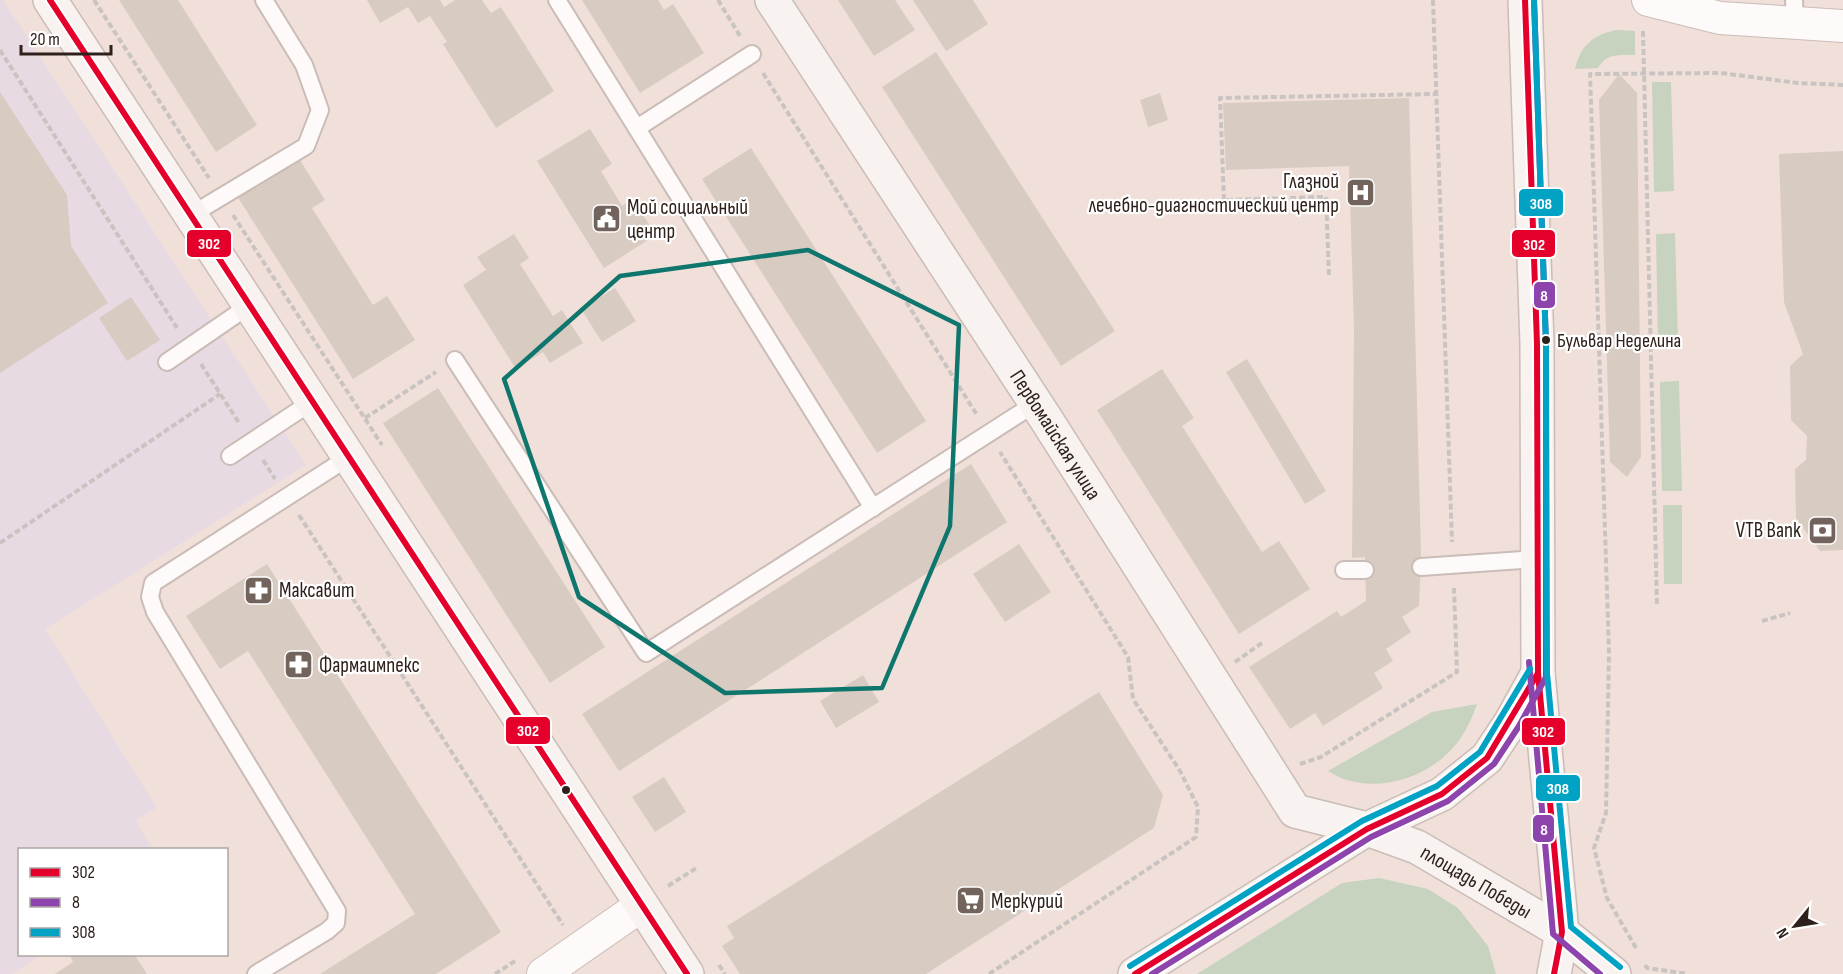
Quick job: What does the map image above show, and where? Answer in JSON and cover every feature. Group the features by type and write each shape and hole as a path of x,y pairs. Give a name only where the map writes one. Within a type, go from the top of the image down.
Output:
{"main road":[{"path":"50,0 687,974"},
{"name":"Первомайская улица","path":"772,0 1036,403 1295,811 1367,829"},
{"path":"1525,0 1537,344 1538,673 1562,932 1554,974"},
{"path":"1135,974 1367,829 1442,794 1487,758 1511,722 1538,673"},
{"name":"площадь Победы","path":"1367,829 1417,847 1562,932 1614,974"}],"street":[{"path":"1646,10 1719,18 1794,12 1843,26"},
{"path":"543,974 642,906"}],"lane":[{"path":"191,215 306,146 320,110 304,65 264,0"},
{"path":"557,0 873,508"},
{"path":"637,128 752,54"},
{"path":"167,362 250,306"},
{"path":"455,360 646,653 1036,403"},
{"path":"230,456 313,401"},
{"path":"256,974 327,931 336,922 337,911 155,612 150,597 153,583 349,457"},
{"path":"1421,567 1536,560"},
{"path":"1344,570 1365,570"}],"path":[{"path":"718,0 1128,657 1133,699 1180,771 1198,807 1196,837 989,974"},
{"path":"1298,764 1321,757 1456,672 1433,0"},
{"path":"1646,10 1644,73 1657,605"},
{"path":"1688,974 1647,968 1607,898 1594,848 1606,813 1609,652 1590,74 1721,73 1798,83 1843,85"},
{"path":"1329,275 1326,197 1224,200 1220,98 1436,94"},
{"path":"364,418 455,360"},
{"path":"0,543 220,394"},
{"path":"1762,621 1790,613"},
{"path":"1234,663 1262,643"},
{"path":"1228,654 1240,672"},
{"path":"668,886 698,867"}],"highlighted area":[{"path":"808,250 959,325 950,526 882,688 725,693 579,597 504,379 620,276"}],"shaded area":[{"path":"0,0 3,0 306,465 45,629 157,808 136,820 151,848 18,848 18,956 39,956 12,974 0,974"}],"green space":[{"path":"1617,30 1635,31 1635,55 1609,57 1598,68 1575,69 1580,54 1589,42"},
{"path":"1652,82 1671,82 1674,191 1654,192"},
{"path":"1675,233 1678,342 1658,343 1656,234"},
{"path":"1679,381 1682,491 1662,491 1660,382"},
{"path":"1663,505 1682,505 1682,584 1664,584"},
{"path":"1477,704 1467,728 1452,749 1425,770 1410,777 1376,784 1359,783 1343,779 1328,771 1432,712"},
{"path":"1379,878 1428,889 1458,908 1488,946 1496,974 1197,974 1342,883"}],"building":[{"path":"119,0 178,0 257,125 216,152"},
{"path":"367,0 440,0 444,7 455,0 482,0 491,13 501,7 554,91 496,128 443,44 447,42 430,16 418,23 408,7 380,23"},
{"path":"582,0 658,0 664,10 673,4 704,53 640,93"},
{"path":"838,0 895,0 915,30 874,56"},
{"path":"913,0 973,0 988,24 946,51"},
{"path":"936,52 1115,331 1061,366 882,87"},
{"path":"1619,74 1637,93 1641,457 1627,477 1610,462 1599,100"},
{"path":"0,92 67,195 71,246 108,303 0,373"},
{"path":"1160,93 1168,120 1148,127 1140,100"},
{"path":"1409,98 1421,556 1419,606 1402,617 1411,632 1386,649 1393,661 1374,673 1383,688 1323,726 1315,713 1290,729 1249,667 1337,611 1341,617 1366,601 1365,557 1352,558 1354,329 1349,166 1226,170 1223,103"},
{"path":"590,129 612,164 601,171 622,206 633,199 656,235 604,268 537,161"},
{"path":"751,148 926,421 877,453 702,179"},
{"path":"1843,151 1843,550 1820,551 1796,518 1795,469 1806,460 1807,436 1791,420 1790,366 1803,354 1784,302 1779,154"},
{"path":"298,157 325,200 312,208 373,305 387,296 415,340 353,379 237,196"},
{"path":"514,234 529,258 520,264 553,316 562,310 583,343 550,363 543,352 516,369 463,285 486,270 477,257"},
{"path":"615,288 636,321 602,342 581,309"},
{"path":"131,297 160,340 127,361 99,318"},
{"path":"1247,359 1326,491 1305,504 1226,372"},
{"path":"1162,369 1194,418 1182,426 1262,552 1279,541 1310,589 1239,634 1097,410"},
{"path":"438,388 605,647 550,683 383,423"},
{"path":"971,464 1007,522 619,771 582,714"},
{"path":"1019,544 1051,592 1005,622 973,574"},
{"path":"267,564 501,932 436,974 320,974 415,914 248,651 220,669 186,616"},
{"path":"863,675 879,702 836,728 820,701"},
{"path":"1099,692 1163,795 1154,828 926,974 740,974 722,946 734,938 727,926"},
{"path":"664,777 686,812 655,832 632,797"},
{"path":"70,956 135,956 147,974 55,974 73,962"}],"transit line":[{"name":"302","path":"50,0 687,974"},
{"name":"302","path":"1525,0 1537,344 1538,673 1562,932 1554,974"},
{"name":"8","path":"1152,974 1371,837 1448,801 1494,764 1519,726 1546,677 1546,344 1534,0"},
{"name":"308","path":"1534,0 1546,344 1547,673 1571,927 1620,967"},
{"name":"8","path":"1529,662 1553,934 1600,974"},
{"name":"308","path":"1130,966 1362,821 1437,786 1480,752 1530,669"},
{"name":"302","path":"1135,974 1367,829 1442,794 1487,758 1538,673"}],"place":[{"name":"Глазной лечебно-диагностический центр","path":"1360,193"},
{"name":"Мой социальный центр","path":"606,219"},
{"name":"Бульвар Неделина","path":"1546,340"},
{"name":"VTB Bank","path":"1822,530"},
{"name":"Максавит","path":"258,590"},
{"name":"Фармаимпекс","path":"298,665"},
{"name":"Меркурий","path":"970,901"}]}
